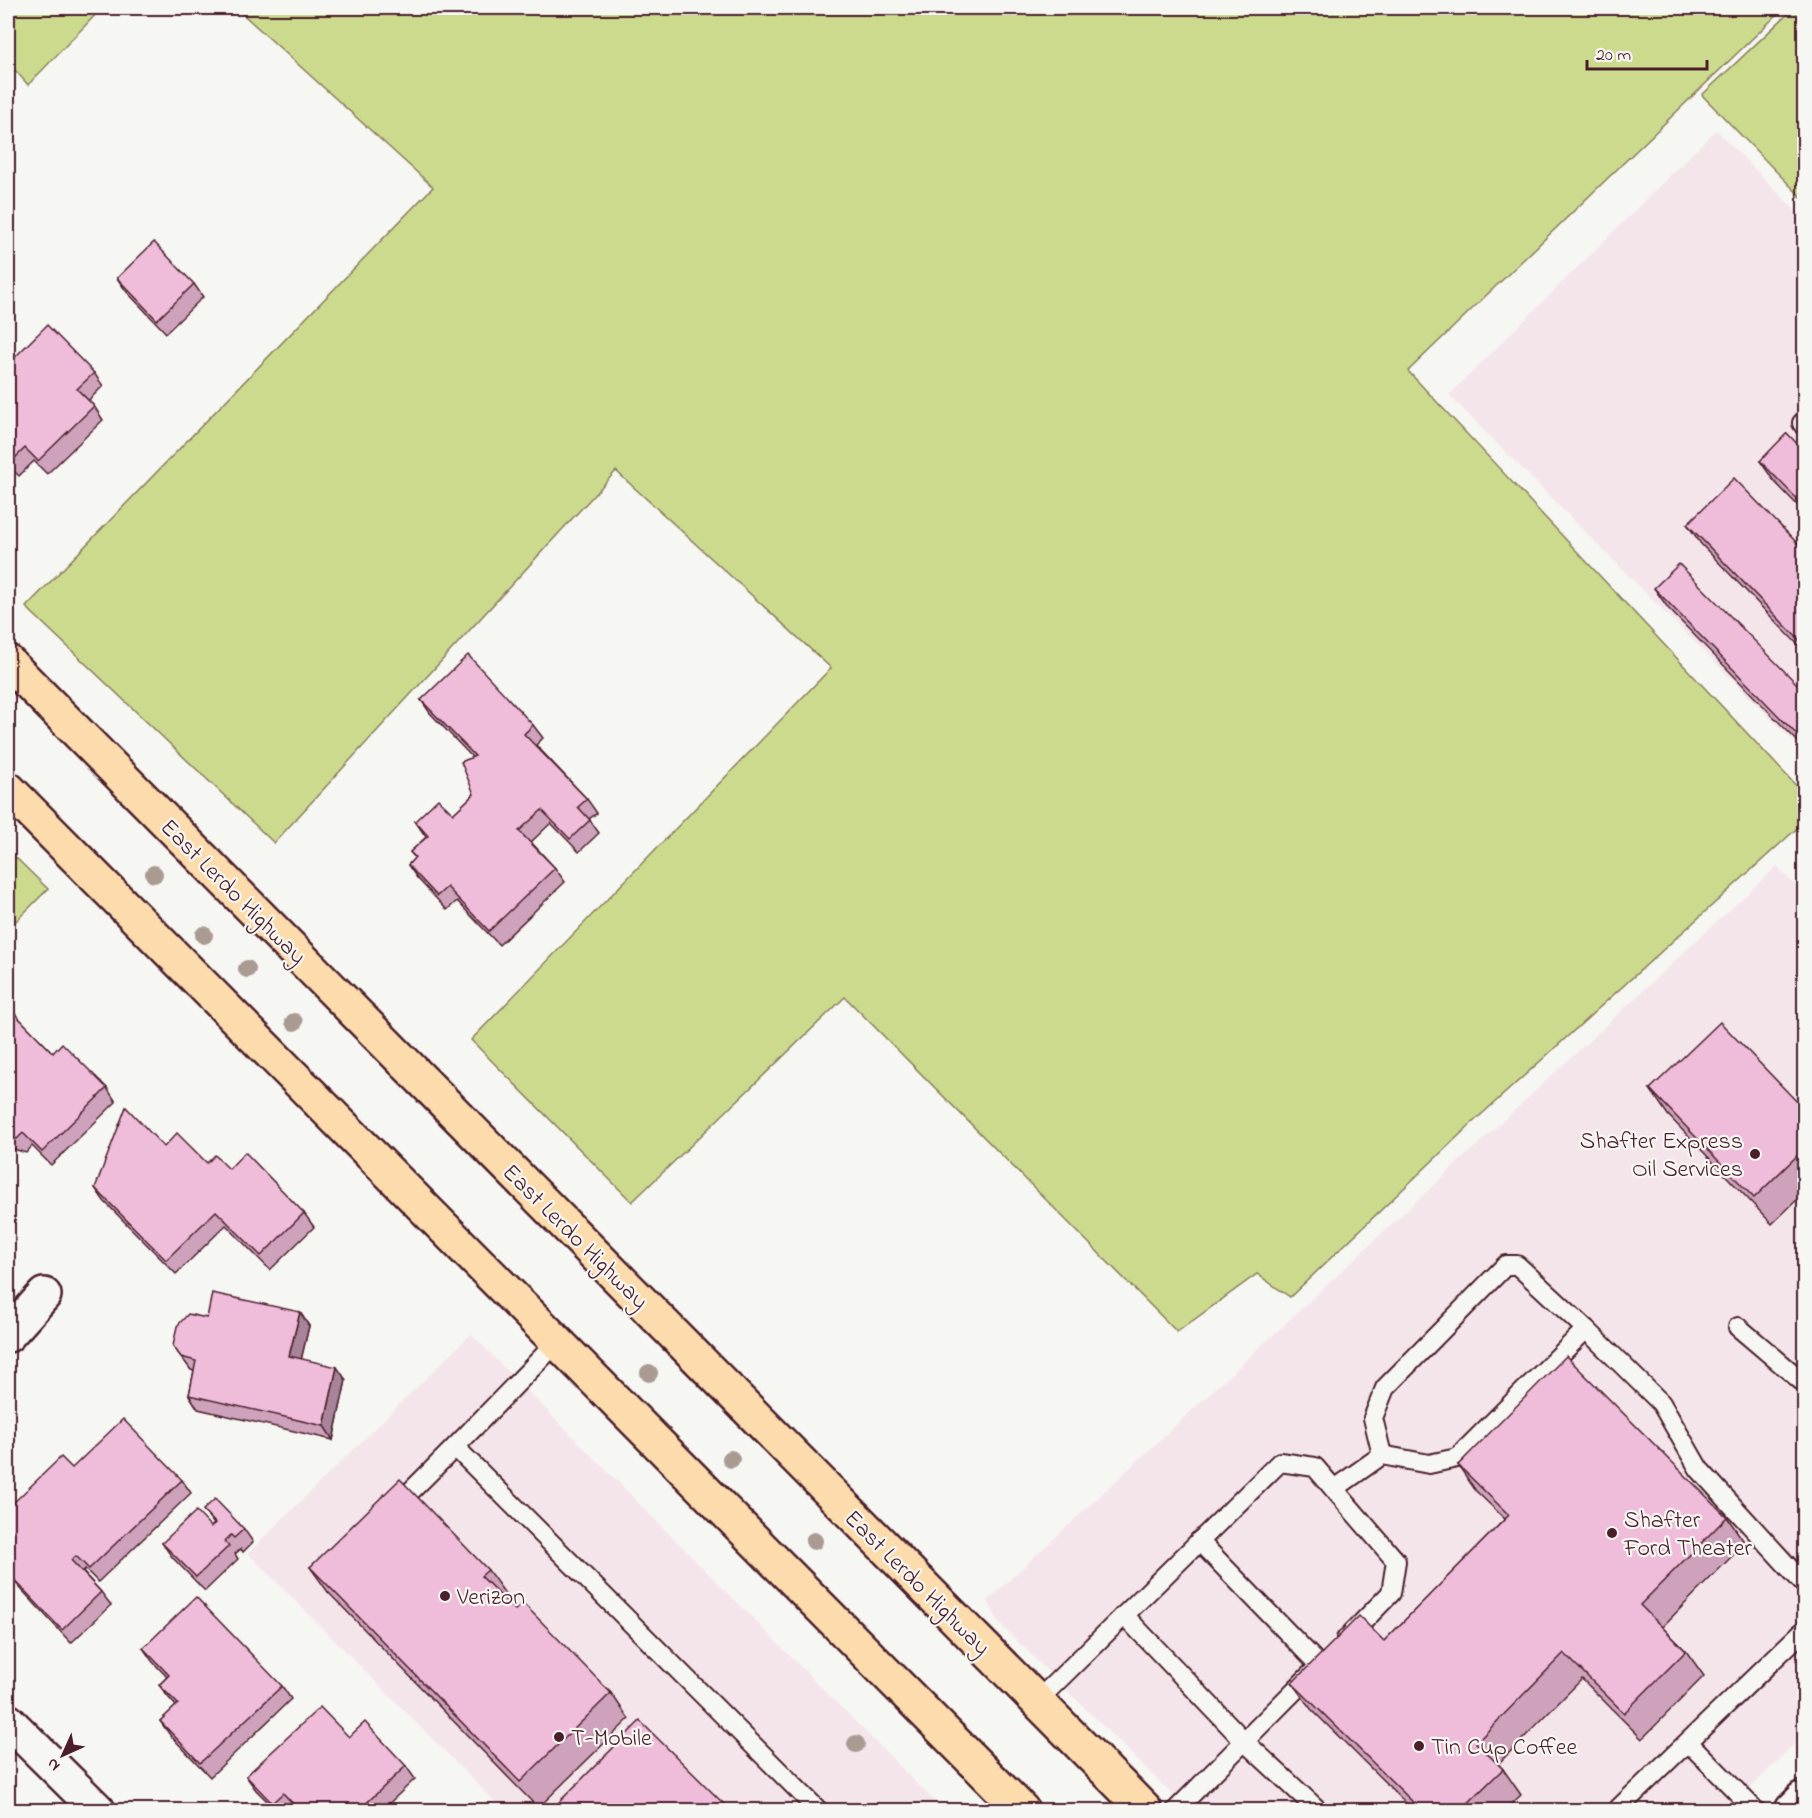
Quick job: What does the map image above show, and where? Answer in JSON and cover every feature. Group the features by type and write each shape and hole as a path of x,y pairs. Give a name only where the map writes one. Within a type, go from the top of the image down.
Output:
{"main road":[{"name":"East Lerdo Highway","path":"8,662 1145,1810"},
{"path":"8,789 1022,1810"}],"street":[{"path":"8,1335 44,1295"},
{"path":"8,1721 98,1810"},
{"path":"1792,1810 1804,1798"}],"lane":[{"path":"1382,1455 1373,1418 1385,1388 1506,1265 1517,1265 1661,1403 1699,1469 1804,1584"},
{"path":"1738,1327 1804,1383"},
{"path":"1334,1489 1382,1455 1429,1464 1457,1458 1586,1329"},
{"path":"383,1519 557,1342"},
{"path":"455,1447 818,1810"},
{"path":"1037,1701 1280,1462 1315,1467 1396,1561 1392,1593 1176,1810"},
{"path":"1199,1541 1320,1666"},
{"path":"1124,1616 1245,1742 1317,1810"},
{"path":"1617,1810 1804,1630"},
{"path":"1688,1742 1755,1810"}],"shaded area":[{"path":"1716,130 1804,219 1804,752 1449,395"},
{"path":"1777,866 1804,895 1804,1734 1729,1810 1188,1810 998,1622 988,1600"},
{"path":"471,1334 943,1810 503,1810 248,1553"}],"green space":[{"path":"8,8 102,8 28,85 8,62"},
{"path":"236,8 1784,8 1408,371 1804,794 1804,822 1472,1123 1290,1297 1257,1274 1177,1332 845,997 632,1202 471,1040 831,668 616,471 274,843 26,607 433,187"},
{"path":"1794,8 1804,8 1804,200 1702,95"},
{"path":"8,850 48,889 8,929"}],"building":[{"path":"154,242 194,284 157,320 117,278"},
{"path":"47,325 94,373 77,389 94,406 38,461 25,448 10,463 8,461 8,364"},
{"path":"1787,433 1804,451 1804,506 1760,461"},
{"path":"1734,478 1804,550 1804,645 1687,524"},
{"path":"1679,564 1804,691 1804,742 1654,588"},
{"path":"468,655 533,725 524,734 587,799 578,807 590,820 570,839 542,810 519,831 555,868 489,931 447,887 437,896 408,865 415,857 410,852 428,836 415,821 438,799 453,814 474,794 461,762 475,756 421,700"},
{"path":"8,1007 53,1053 62,1043 107,1088 42,1152 23,1133 17,1139 8,1136"},
{"name":"Shafter Express Oil Services","path":"1720,1022 1804,1109 1804,1149 1754,1198 1650,1089"},
{"path":"126,1107 164,1147 177,1133 207,1163 215,1155 229,1169 245,1152 304,1213 261,1256 216,1211 166,1260 95,1188"},
{"path":"212,1293 300,1312 289,1356 337,1367 324,1426 189,1395 196,1361 181,1357 173,1346 177,1326 188,1314 207,1318"},
{"path":"1566,1356 1727,1517 1640,1605 1686,1651 1624,1713 1564,1653 1476,1743 1503,1769 1461,1810 1421,1810 1292,1683 1359,1616 1384,1641 1509,1515 1458,1465"},
{"path":"123,1419 182,1480 89,1569 76,1556 71,1560 101,1592 62,1630 8,1573 8,1531 13,1531 8,1526 8,1508 61,1457 72,1468"},
{"path":"400,1479 488,1570 481,1576 515,1610 523,1603 611,1693 520,1782 310,1567"},
{"path":"215,1499 244,1529 234,1538 231,1535 224,1542 229,1546 196,1577 162,1543 196,1511 211,1527 215,1523 203,1510"},
{"path":"196,1597 282,1686 200,1763 160,1721 178,1704 159,1685 169,1675 143,1648"},
{"path":"320,1707 349,1737 365,1722 406,1766 359,1810 290,1810 295,1806 283,1793 272,1803 246,1776"},
{"path":"640,1721 730,1810 551,1810"}],"place":[{"name":"Shafter Express Oil Services","path":"1755,1154"},
{"name":"Shafter Ford Theater","path":"1612,1533"},
{"name":"Verizon","path":"445,1596"},
{"name":"T-Mobile","path":"559,1737"},
{"name":"Tin Cup Coffee","path":"1419,1746"}]}
